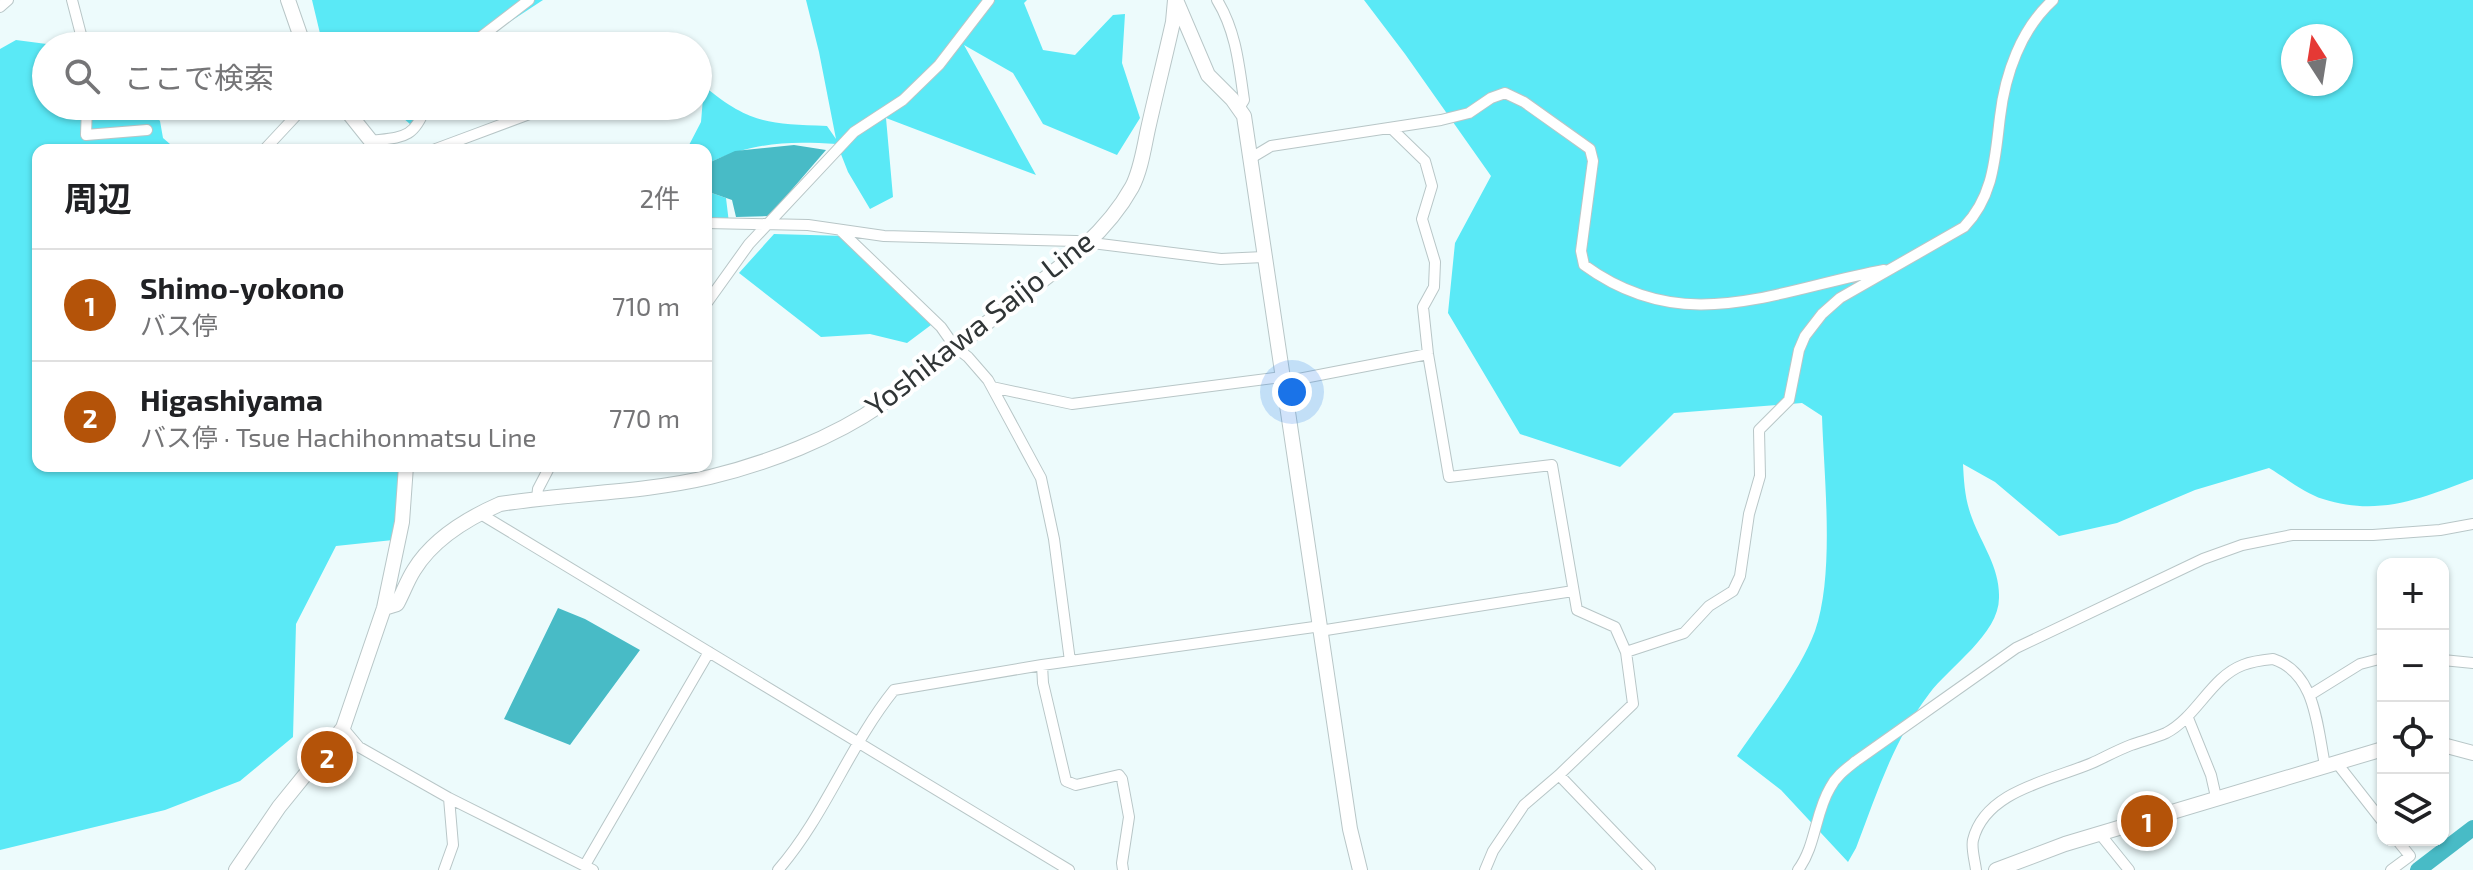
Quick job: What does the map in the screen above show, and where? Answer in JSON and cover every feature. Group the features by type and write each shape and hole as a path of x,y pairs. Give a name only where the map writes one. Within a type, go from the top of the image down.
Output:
{"main road":[{"path":"288,0 299,32"},
{"path":"1175,0 1208,75 1244,116 1350,829 1360,870"},
{"name":"Yoshikawa Saijo Line","path":"384,608 397,604 414,569 450,533 479,513 500,504 709,477 806,444 882,404 1089,244 1113,217 1134,184 1173,22 1175,0"},
{"path":"354,120 372,144"},
{"path":"236,870 279,807 343,728 384,608 402,522 406,472"},
{"path":"2449,747 2473,753"},
{"path":"1996,870 2216,797 2377,751"}],"street":[{"path":"0,7 8,0"},
{"path":"72,0 80,32"},
{"path":"487,32 529,0"},
{"path":"712,296 749,244 854,132 903,100 939,65 989,0"},
{"path":"1217,0 1231,26 1237,51 1244,100 1239,108"},
{"path":"1626,652 1684,633 1709,606 1733,591 1740,576 1749,514 1760,476 1759,430 1789,400 1799,350 1805,336 1822,314 1840,298 1964,227 1979,207 1992,178 2005,89 2022,40 2053,0"},
{"path":"1251,158 1271,146 1469,113 1491,98 1505,93 1557,124 1590,149 1593,161 1581,251 1584,265 1631,294 1650,300 1709,306 1763,298 1894,268"},
{"path":"87,120 86,135 147,130"},
{"path":"270,144 292,120"},
{"path":"377,144 405,136 417,128 420,120"},
{"path":"449,144 513,120"},
{"path":"1391,128 1425,161 1432,186 1422,219 1435,262 1434,287 1423,307 1449,477 1552,465 1577,610 1615,627 1626,652 1633,704 1524,805 1493,851 1485,870"},
{"path":"712,223 838,228 884,236 1076,241 1221,259 1264,257"},
{"path":"838,228 968,357 992,387 1041,478 1054,539 1070,661"},
{"path":"992,387 1072,404 1283,380 1428,354"},
{"path":"537,498 547,472"},
{"path":"479,513 1069,870"},
{"path":"1798,870 1810,849 1828,791 1836,778 2016,648 2165,575 2242,545 2292,535 2373,535 2473,524"},
{"path":"778,870 809,828 878,710 894,690 1042,665 1314,627 1320,629 1573,591"},
{"path":"343,728 359,747 449,798 589,867 709,652"},
{"path":"1976,870 1973,841 1984,818 1995,806 2060,773 2165,733 2188,718 2226,676 2241,665 2273,659 2293,670 2310,695 2330,764 2377,815"},
{"path":"2310,695 2360,664 2377,660"},
{"path":"2449,661 2473,663"},
{"path":"1042,665 1043,683 1066,781 1076,785 1119,775 1122,779 1129,817 1123,870"},
{"path":"2188,718 2211,775 2216,797"},
{"path":"1559,775 1650,870"},
{"path":"444,870 453,845 449,798"},
{"path":"2100,834 2129,870"},
{"path":"2391,870 2410,856 2402,846"}],"shaded area":[{"path":"312,0 543,0 494,32 320,32"},
{"path":"806,0 1027,0 1024,3 1043,50 1075,55 1113,15 1125,14 1122,63 1140,118 1117,155 1043,124 1013,73 964,45 1036,175 886,118 893,197 870,209 848,172 837,144 755,147 712,162 712,144 690,144 701,120 712,120 712,92 734,108 761,120 827,126 836,139"},
{"path":"1364,0 2473,0 2473,479 2400,503 2363,506 2323,499 2269,468 2195,490 2117,523 2059,536 1995,482 1963,464 1970,511 1997,577 1997,611 1982,637 1929,694 1905,730 1848,862 1781,790 1737,756 1800,663 1815,631 1821,608 1827,554 1822,416 1802,403 1674,413 1620,467 1520,434 1448,313 1455,243 1491,176"},
{"path":"16,40 32,42 32,120 159,120 163,138 170,144 32,144 32,472 400,472 393,540 336,546 296,624 293,737 240,781 165,810 0,850 0,49"},
{"path":"794,145 826,150 769,216 736,217 732,200 712,193 712,161 735,151"},
{"path":"712,193 726,198 729,223 712,220"},
{"path":"774,234 846,236 931,325 907,343 870,334 821,337 739,273"},
{"path":"558,608 585,619 640,650 570,745 504,719"}],"waterway":[{"path":"2418,870 2473,828"}],"place":[{"name":"Higashiyama","path":"327,757"},
{"name":"Shimo-yokono","path":"2147,821"}]}
